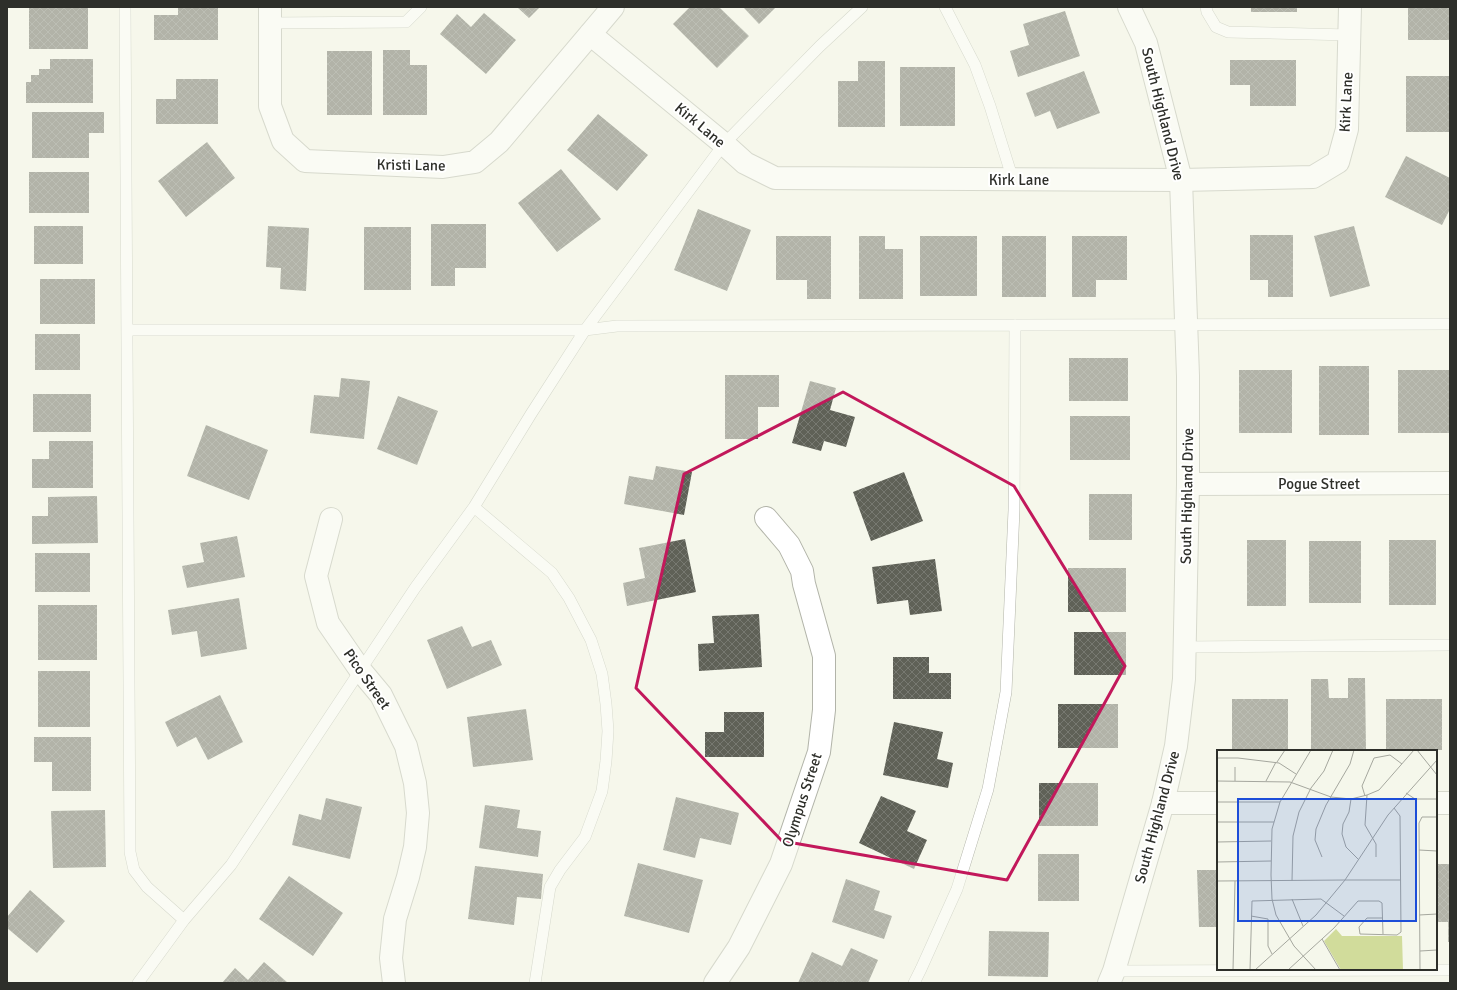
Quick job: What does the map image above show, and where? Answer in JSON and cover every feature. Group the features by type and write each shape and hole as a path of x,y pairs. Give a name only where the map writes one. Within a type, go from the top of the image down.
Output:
{"street":[{"name":"Kristi Lane","path":"270,15 270,106 283,141 305,161 443,167 474,162 500,142 613,7"},
{"name":"South Highland Drive","path":"1111,977 1163,803 1176,746 1184,679 1185,647 1188,376 1181,180 1146,43 1129,7"},
{"name":"Kirk Lane","path":"590,34 724,144 744,163 775,178 1181,180 1313,177 1338,162 1347,129 1350,7"},
{"name":"Pogue Street","path":"1188,484 1450,483"},
{"name":"Olympus Street","path":"715,983 739,947 781,864 820,752 824,710 824,656 804,584 802,570 789,545 766,518"},
{"name":"Pico Street","path":"331,519 316,576 328,623 361,671 381,695 406,746 415,783 418,813 415,847 408,877 395,919 391,958 394,983"},
{"path":"1163,803 1217,803"},
{"path":"1437,803 1450,804"}],"lane":[{"path":"125,7 130,852 134,870 147,888 184,920"},
{"path":"270,15 406,22 421,7"},
{"path":"138,983 184,920 232,865 415,588 474,507 530,414 585,330 724,144 820,46 862,7"},
{"path":"945,7 975,65 990,106 1013,180"},
{"path":"1206,7 1207,12 1216,27 1228,32 1349,35"},
{"path":"127,330 585,330 617,326 1450,324"},
{"path":"914,983 956,889 988,789 1006,692 1014,510 1015,325"},
{"path":"474,507 552,573 569,598 591,640 602,674 606,704 608,731 602,791 585,837 560,870 550,887 535,983"},
{"path":"1185,647 1450,645"},
{"path":"1111,977 1450,970"}],"highlighted area":[{"path":"843,392 1014,486 1125,666 1007,880 782,841 636,688 684,474"}],"building":[{"path":"29,7 88,7 88,49 29,49"},
{"path":"178,7 218,7 218,40 154,40 154,15 178,15"},
{"path":"517,7 540,7 529,18"},
{"path":"690,7 719,7 749,36 717,68 673,24"},
{"path":"743,7 776,7 759,24"},
{"path":"1251,7 1297,7 1297,12 1251,12"},
{"path":"1408,7 1450,7 1450,40 1408,40"},
{"path":"1065,11 1080,56 1018,77 1010,51 1029,45 1023,24"},
{"path":"484,13 516,40 486,74 440,34 457,14 471,27"},
{"path":"383,50 410,50 410,65 427,65 427,115 383,115"},
{"path":"327,51 372,51 372,115 327,115"},
{"path":"50,59 93,59 93,103 26,103 26,82 31,82 31,75 39,75 39,69 50,69"},
{"path":"1230,60 1296,60 1296,106 1250,106 1250,85 1230,85"},
{"path":"858,61 885,61 885,127 838,127 838,81 858,81"},
{"path":"900,67 955,67 955,126 900,126"},
{"path":"1084,71 1100,113 1057,129 1050,111 1035,117 1026,93"},
{"path":"1406,76 1450,76 1450,132 1406,132"},
{"path":"176,79 218,79 218,124 156,124 156,99 176,99"},
{"path":"32,112 104,112 104,133 89,133 89,158 32,158"},
{"path":"598,114 648,155 617,191 567,150"},
{"path":"207,142 235,178 186,217 158,181"},
{"path":"1406,156 1450,178 1450,209 1442,225 1385,197"},
{"path":"561,169 601,219 557,252 518,203"},
{"path":"29,172 89,172 89,213 29,213"},
{"path":"698,209 751,230 727,291 674,270"},
{"path":"431,224 486,224 486,268 455,268 455,286 431,286"},
{"path":"34,226 83,226 83,264 34,264"},
{"path":"268,226 309,228 306,291 280,289 281,268 266,267"},
{"path":"1354,226 1370,286 1330,297 1314,236"},
{"path":"364,227 411,227 411,290 364,290"},
{"path":"1250,235 1293,235 1293,297 1268,297 1268,280 1250,280"},
{"path":"776,236 831,236 831,299 807,299 807,280 776,280"},
{"path":"859,236 885,236 885,249 903,249 903,299 859,299"},
{"path":"920,236 977,236 977,296 920,296"},
{"path":"1002,236 1046,236 1046,297 1002,297"},
{"path":"1072,236 1127,236 1127,280 1096,280 1096,297 1072,297"},
{"path":"40,279 95,279 95,324 40,324"},
{"path":"35,334 80,334 80,370 35,370"},
{"path":"1069,358 1128,358 1128,401 1069,401"},
{"path":"1319,366 1369,366 1369,435 1319,435"},
{"path":"1239,370 1292,370 1292,433 1239,433"},
{"path":"1398,370 1450,370 1450,433 1398,433"},
{"path":"725,375 779,375 779,407 758,407 758,439 725,439"},
{"path":"341,378 370,381 364,439 310,433 314,395 339,397"},
{"path":"810,381 836,388 830,410 855,417 846,447 824,441 821,451 792,443"},
{"path":"33,394 91,394 91,432 33,432"},
{"path":"398,396 438,411 417,465 377,449"},
{"path":"1070,416 1130,416 1130,460 1070,460"},
{"path":"206,425 268,450 249,500 187,476"},
{"path":"49,441 93,441 93,488 32,488 32,459 49,459"},
{"path":"656,466 692,472 684,515 624,504 629,476 653,480"},
{"path":"904,472 923,521 871,541 853,492"},
{"path":"1089,494 1132,494 1132,540 1089,540"},
{"path":"97,496 98,543 32,544 32,516 48,516 48,497"},
{"path":"237,536 245,577 187,588 182,566 204,562 200,543"},
{"path":"685,539 696,592 627,606 623,583 645,578 639,548"},
{"path":"1247,540 1286,540 1286,606 1247,606"},
{"path":"1389,540 1436,540 1436,605 1389,605"},
{"path":"1309,541 1361,541 1361,603 1309,603"},
{"path":"35,553 90,553 90,592 35,592"},
{"path":"935,559 942,611 910,615 908,600 877,604 872,567"},
{"path":"1068,568 1126,568 1126,612 1068,612"},
{"path":"239,598 247,649 201,657 197,631 172,635 168,610"},
{"path":"38,605 97,605 97,660 38,660"},
{"path":"759,614 762,667 699,671 698,644 714,643 712,616"},
{"path":"462,626 472,647 491,640 502,665 447,689 427,640"},
{"path":"1074,632 1126,632 1126,675 1074,675"},
{"path":"893,657 929,657 929,673 951,673 951,699 893,699"},
{"path":"38,671 90,671 90,727 38,727"},
{"path":"1348,678 1365,678 1366,750 1311,750 1311,679 1328,679 1329,698 1348,698"},
{"path":"220,695 243,742 208,760 196,737 177,747 165,722"},
{"path":"1232,699 1288,699 1288,750 1232,750"},
{"path":"1386,699 1442,699 1442,750 1386,750"},
{"path":"1058,704 1118,704 1118,748 1058,748"},
{"path":"526,709 533,760 473,767 467,717"},
{"path":"724,712 764,712 764,757 705,757 705,732 724,732"},
{"path":"894,722 943,732 937,759 953,763 948,788 883,775"},
{"path":"34,737 91,737 91,791 52,791 52,762 34,762"},
{"path":"1039,783 1098,783 1098,826 1039,826"},
{"path":"881,796 916,811 907,831 927,840 914,869 859,843"},
{"path":"676,797 739,813 731,845 700,838 695,858 663,850"},
{"path":"326,798 362,807 350,859 292,845 299,814 321,820"},
{"path":"485,805 520,810 517,828 541,831 538,857 479,848"},
{"path":"105,810 106,867 53,868 51,811"},
{"path":"1038,854 1079,854 1079,901 1038,901"},
{"path":"638,863 703,880 689,933 624,916"},
{"path":"1437,864 1450,864 1450,942 1448,942 1448,922 1437,922"},
{"path":"475,866 543,874 541,899 517,897 514,925 468,919"},
{"path":"1197,870 1217,870 1217,927 1199,927"},
{"path":"289,876 343,913 313,956 259,919"},
{"path":"846,879 880,891 874,910 892,916 884,939 832,922"},
{"path":"30,890 65,921 37,953 7,928 7,917"},
{"path":"989,931 1049,932 1048,977 988,976"},
{"path":"851,948 878,960 868,983 798,983 812,952 842,966"},
{"path":"264,962 288,983 222,983 235,968 248,980"}]}
